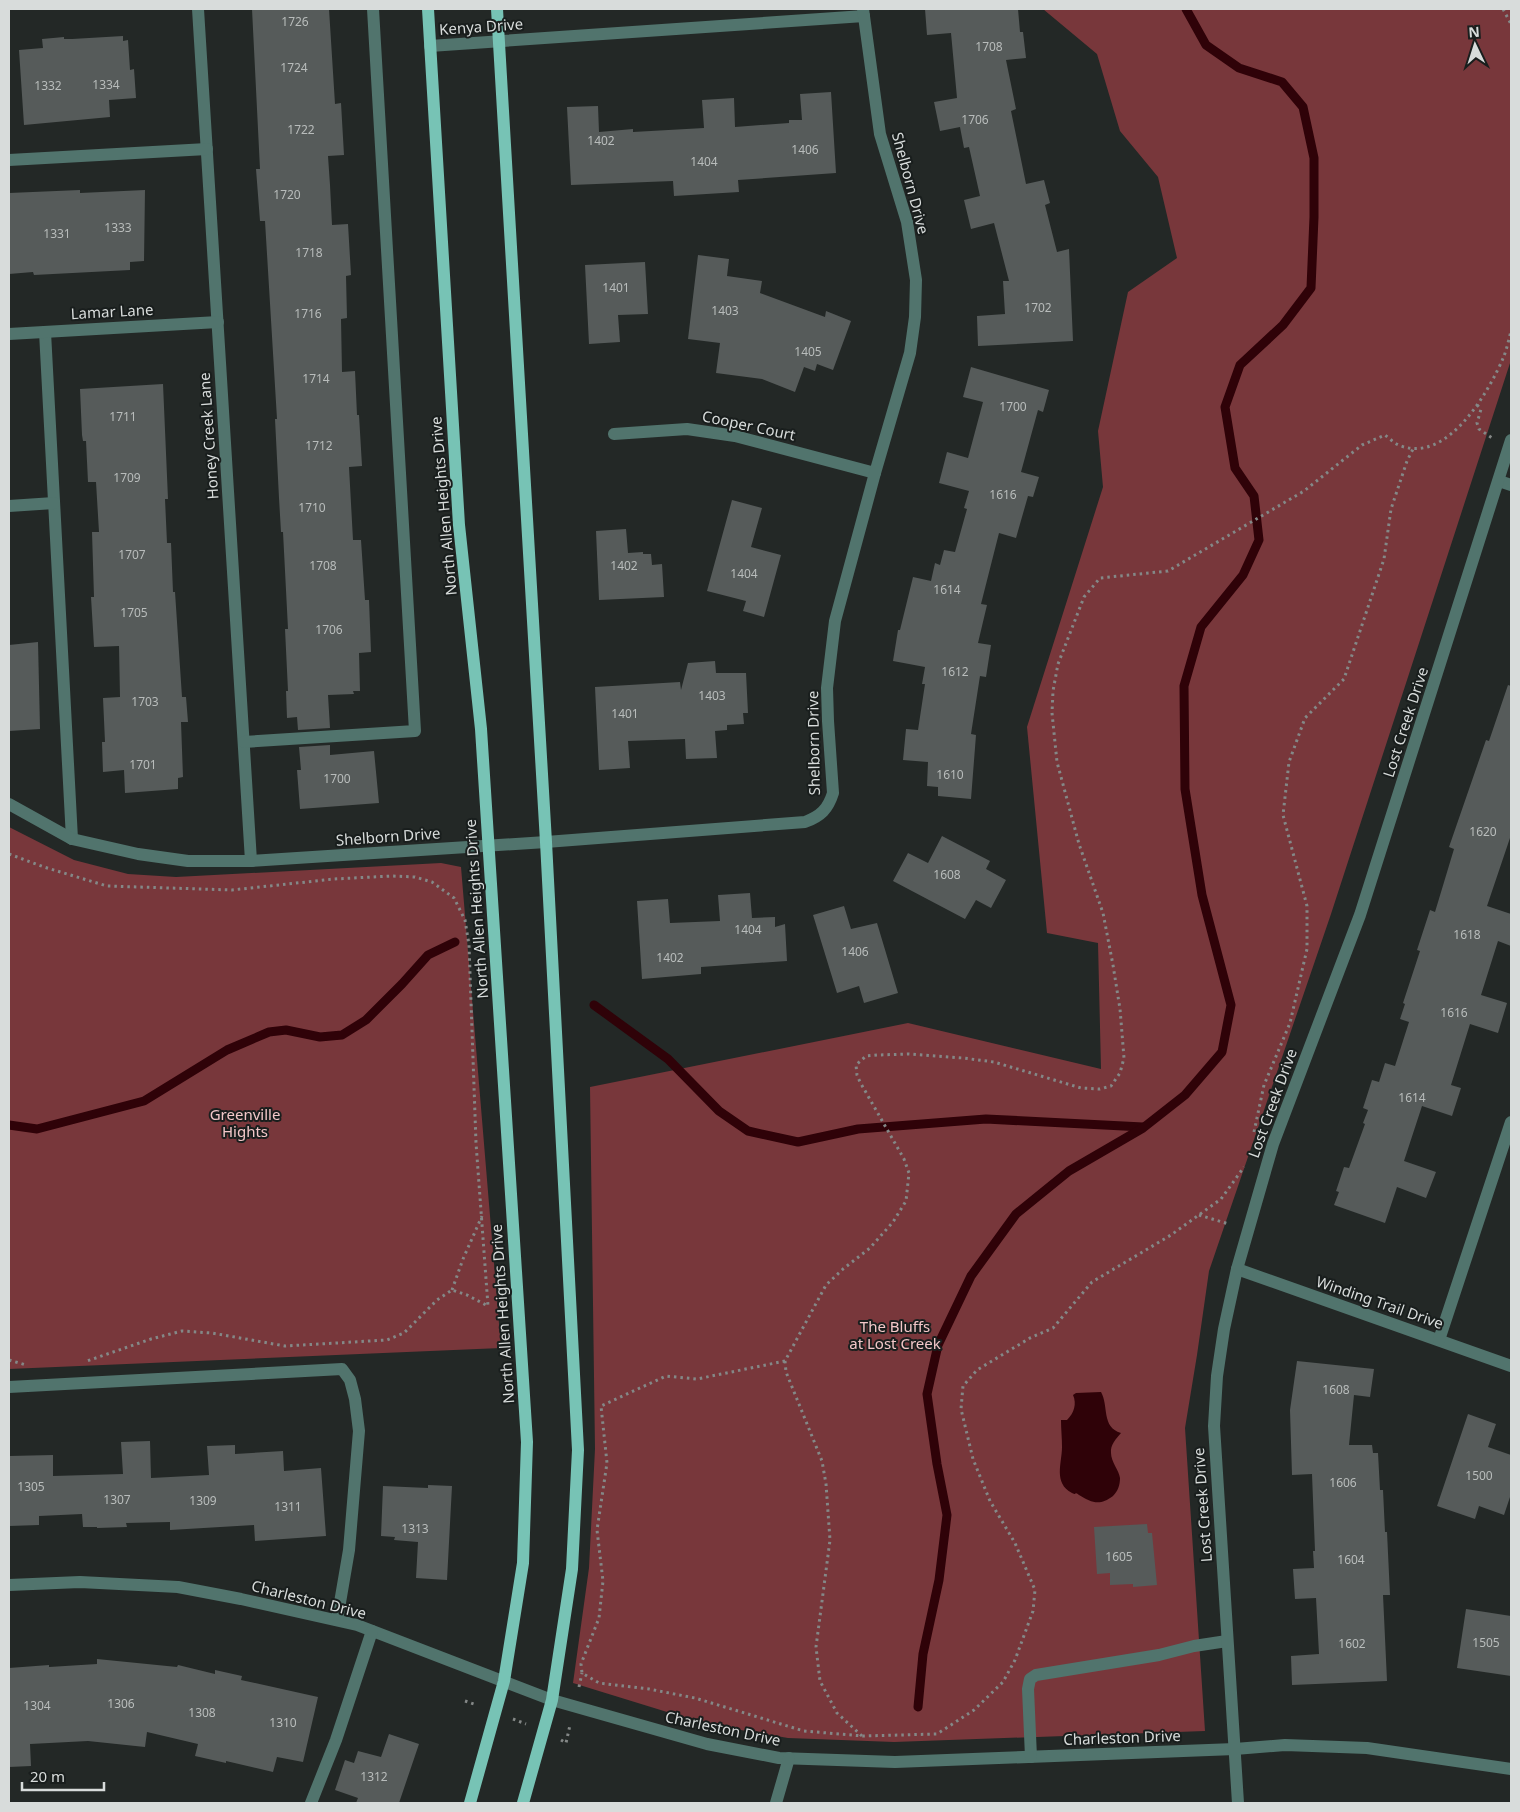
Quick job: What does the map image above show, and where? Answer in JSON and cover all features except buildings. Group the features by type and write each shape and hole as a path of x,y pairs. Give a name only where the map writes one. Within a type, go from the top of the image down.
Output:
{"main road":[{"name":"North Allen Heights Drive","path":"428,9 459,525 481,729 527,1442 523,1563 504,1681 470,1803"},
{"path":"497,9 546,842 578,1450 572,1569 552,1700 523,1803"}],"street":[{"name":"Honey Creek Lane","path":"198,9 251,861"},
{"path":"244,742 414,731 373,9"},
{"name":"Kenya Drive","path":"430,46 864,12"},
{"name":"Shelborn Drive","path":"9,804 72,839 138,854 188,860 251,861 546,842 805,822 824,812 830,803 833,793 827,688 835,621 910,353 915,317 916,280 907,222 880,134 864,12"},
{"path":"9,160 207,148"},
{"name":"Lamar Lane","path":"9,334 218,322"},
{"path":"45,332 72,839"},
{"name":"Cooper Court","path":"614,434 687,429 735,436 875,473"},
{"name":"Lost Creek Drive","path":"1238,1803 1214,1426 1218,1366 1224,1329 1248,1230 1273,1144 1360,915 1511,442"},
{"path":"1499,481 1511,485"},
{"path":"9,506 54,503"},
{"path":"1439,1340 1511,1122"},
{"name":"Winding Trail Drive","path":"1238,1269 1511,1366"},
{"path":"9,1387 342,1369 350,1380 356,1399 359,1431 349,1550 337,1620"},
{"name":"Charleston Drive","path":"9,1586 80,1582 178,1586 337,1620 357,1625 552,1700 707,1744 779,1758 895,1762 1235,1749 1284,1745 1367,1748 1511,1769"},
{"path":"312,1803 336,1740 372,1631"},
{"path":"1031,1757 1028,1689 1030,1679 1036,1675 1227,1641"},
{"path":"776,1803 789,1758"}],"path":[{"path":"1503,9 1511,24"},
{"path":"863,1736 837,1713 820,1681 816,1647 830,1540 827,1492 822,1461 786,1372 785,1361 826,1285 870,1248 893,1222 906,1200 909,1173 898,1146 860,1082 856,1065 866,1056 909,1054 994,1062 1081,1088 1100,1089 1111,1086 1120,1073 1124,1058 1114,965 1103,913 1079,844 1057,762 1052,713 1053,691 1058,664 1084,597 1100,578 1168,571 1304,491 1362,445 1385,435 1399,446 1413,449 1425,448 1436,444 1451,434 1472,414 1492,381 1504,356 1511,330"},
{"path":"1477,405 1481,409 1478,423 1479,429 1491,437 1511,442"},
{"path":"1253,1135 1264,1085 1290,1023 1307,949 1307,906 1283,815 1288,762 1305,718 1344,679 1384,559 1391,509 1406,461 1413,449"},
{"path":"9,854 107,886 232,890 334,879 415,876 432,882 454,898 464,920 468,945 476,1143 488,1306 467,1294 452,1290"},
{"path":"785,1361 696,1379 666,1376 601,1406 607,1463 597,1530 603,1581 600,1618 581,1664 582,1674 599,1683 648,1689 695,1698 804,1731 863,1736 937,1734 974,1710 1003,1682 1015,1660 1033,1610 1035,1590 1015,1543 990,1501 973,1459 962,1409 962,1386 977,1370 1030,1338 1054,1328 1092,1282 1171,1235 1221,1199 1243,1168 1246,1160"},
{"path":"1198,1215 1248,1230"},
{"path":"86,1361 151,1339 182,1331 212,1333 286,1346 387,1340 404,1333 437,1300 452,1290 482,1216"},
{"path":"9,1360 27,1365"}],"green space":[{"name":"The Bluffs at Lost Creek","path":"1043,9 1511,9 1511,360 1331,914 1209,1271 1185,1428 1205,1731 894,1742 788,1738 706,1724 573,1683 589,1568 595,1449 590,1087 908,1023 1101,1069 1098,943 1047,933 1027,727 1103,487 1098,431 1128,292 1177,258 1158,177 1120,131 1097,54"},
{"name":"Greenville Hights","path":"9,827 74,860 128,874 176,877 441,863 461,867 501,1348 9,1369"}],"shaded area":[{"path":"1101,1392 1108,1421 1115,1430 1121,1433 1111,1447 1112,1460 1120,1481 1113,1496 1104,1501 1096,1502 1072,1493 1062,1484 1060,1478 1061,1420 1067,1420 1073,1411 1075,1402 1073,1395 1076,1393"}],"waterway":[{"path":"918,1707 923,1654 939,1580 947,1515 937,1464 927,1394 938,1345 971,1276 1016,1214 1069,1171 1143,1128 1185,1095 1222,1052 1231,1005 1202,895 1185,789 1184,686 1201,627 1243,575 1259,540 1254,496 1235,468 1225,407 1240,365 1283,325 1311,288 1314,158 1303,107 1282,82 1239,68 1206,45 1186,9"},
{"path":"9,1125 37,1129 144,1101 227,1050 269,1032 286,1030 320,1037 342,1035 366,1020 428,955 455,942"},
{"path":"594,1005 668,1059 719,1111 748,1131 798,1142 858,1129 986,1119 1143,1127"}]}
